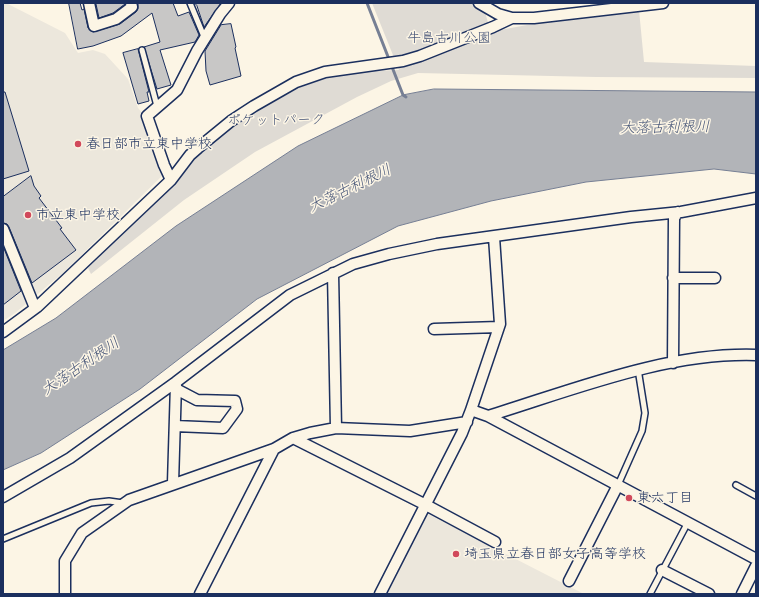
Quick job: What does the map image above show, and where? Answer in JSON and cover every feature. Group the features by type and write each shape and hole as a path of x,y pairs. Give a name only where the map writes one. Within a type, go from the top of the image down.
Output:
{"street":[{"path":"89,3 94,26 116,18 132,7 131,3"},
{"path":"171,180 164,165 147,116 177,90 205,39 220,14 229,3"},
{"path":"479,3 498,14 512,18 534,18 663,3"},
{"path":"3,332 35,308 171,180 190,155 231,121 254,106 296,82 325,72 390,63 420,56 512,18"},
{"path":"3,497 70,458 176,385 290,295 353,264 389,254 437,244 631,217 678,212 756,198"},
{"path":"673,362 674,218 678,212"},
{"path":"3,229 35,308"},
{"path":"380,594 426,505 466,422 500,324 494,237"},
{"path":"333,273 336,428"},
{"path":"674,278 715,278"},
{"path":"434,329 499,327"},
{"path":"488,416 638,369 673,362 734,354 756,355"},
{"path":"173,483 176,385"},
{"path":"175,426 223,428 237,409 235,401 220,402 197,400 176,385"},
{"path":"471,410 488,416 618,485 687,524 756,559"},
{"path":"65,594 65,561 82,533 129,500 173,483 274,449 293,438 310,433 336,428 410,430 466,422"},
{"path":"293,438 426,505 495,542"},
{"path":"200,594 274,449"},
{"path":"569,581 618,485"},
{"path":"742,594 756,566"},
{"path":"662,570 709,594"}],"lane":[{"path":"190,3 205,39"},
{"path":"142,50 157,106"},
{"path":"618,485 642,432 645,412 638,369"},
{"path":"736,485 756,496"},
{"path":"3,539 91,503 109,501 124,503"},
{"path":"650,594 687,524"}],"shaded area":[{"name":"春日部市立東中学校","path":"3,3 6,3 65,33 78,53 93,50 105,54 128,79 138,108 143,114 164,174 64,272 15,313 3,321"},
{"name":"埼玉県立春日部女子高等学校","path":"428,514 584,594 386,594"}],"green space":[{"name":"牛島古川公園","path":"372,3 471,3 485,12 491,33 538,23 639,10 644,62 756,66 756,78 596,77 418,73 391,81 357,97 255,152 184,200 91,274 88,268 177,179 198,155 228,129 262,108 301,87 330,77 372,71 399,70"}],"water":[{"name":"大落古利根川","path":"434,89 756,92 756,174 714,169 586,182 491,201 398,226 257,299 140,389 41,453 3,470 3,350 56,318 176,226 298,146 403,95"}],"building":[{"path":"69,3 80,3 82,10 84,9 88,28 93,32 120,24 136,12 138,9 138,3 173,3 178,16 189,12 199,35 195,42 160,50 171,85 157,89 144,47 160,42 152,13 121,36 93,46 78,49"},
{"path":"195,3 221,3 204,27"},
{"path":"96,4 125,4 113,13 99,18"},
{"path":"231,24 241,76 210,85 206,71 205,51 221,25"},
{"path":"138,49 149,92 147,92 149,101 138,104 123,53"},
{"path":"3,92 5,92 29,171 3,179"},
{"name":"市立東中学校","path":"31,176 34,186 41,196 39,198 62,228 60,229 76,250 32,283 9,227 7,224 3,223 3,197"},
{"path":"3,246 21,291 3,305"}],"waterway":[{"path":"367,3 403,95 406,97"}],"place":[{"name":"春日部市立東中学校","path":"78,144"},
{"name":"市立東中学校","path":"28,215"},
{"name":"東六丁目","path":"629,498"},
{"name":"埼玉県立春日部女子高等学校","path":"456,554"}],"park label":[{"name":"ポケットパーク","path":"276,120"}]}
